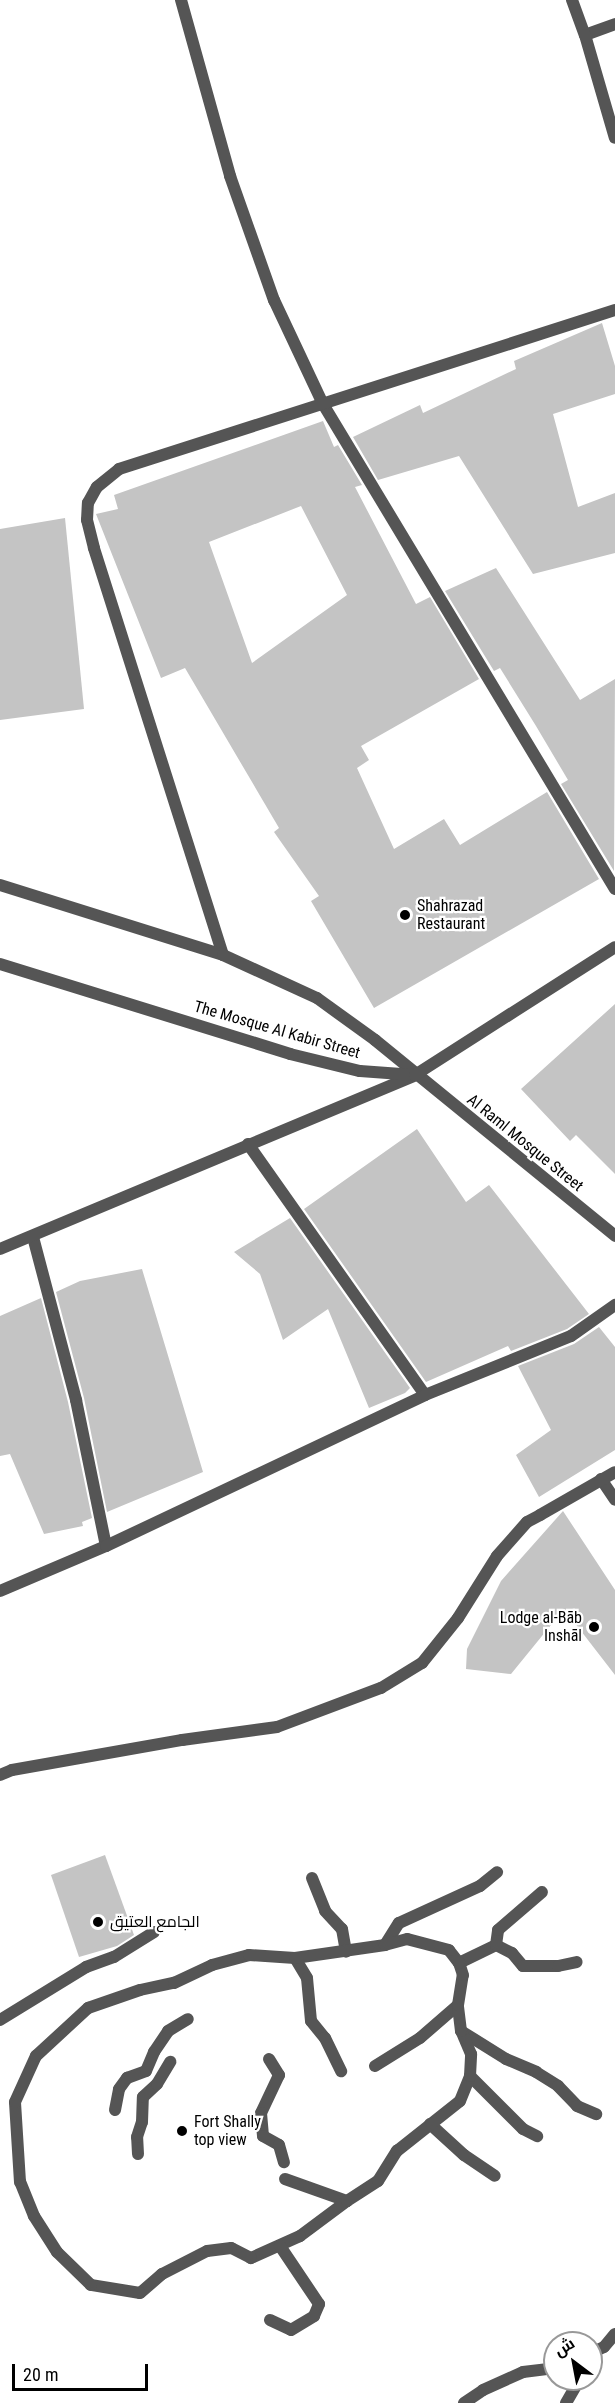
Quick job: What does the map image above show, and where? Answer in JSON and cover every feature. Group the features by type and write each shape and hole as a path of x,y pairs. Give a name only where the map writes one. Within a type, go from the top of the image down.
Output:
{"street":[{"path":"182,0 230,176 274,300 322,404 615,889"},
{"path":"572,0 585,35 615,138"},
{"path":"585,35 615,24"},
{"path":"223,955 94,548 87,520 88,502 97,487 119,469 615,310"},
{"name":"The Mosque Al Kabir Street","path":"0,885 223,955 317,998 347,1017 415,1075"},
{"path":"0,1249 415,1075 615,947"},
{"name":"The Mosque Al Kabir Street","path":"0,964 290,1054 360,1071 415,1075"},
{"name":"Al Raml Mosque Street","path":"415,1075 615,1236"},
{"path":"248,1144 425,1395"},
{"path":"33,1237 76,1400 106,1546"},
{"path":"0,1591 106,1546 425,1395 571,1336 615,1305"},
{"path":"0,1775 12,1770 182,1740 277,1727 381,1688 422,1663 458,1617 497,1556 527,1522 615,1472"},
{"path":"601,1479 615,1500"},
{"path":"260,1739 277,1727"},
{"path":"385,1945 399,1923 480,1886 497,1872"},
{"path":"312,1878 325,1911 342,1929 346,1952"},
{"path":"496,1945 498,1930 542,1892"},
{"path":"0,2020 86,1967 114,1957 154,1932"},
{"path":"407,1939 449,1950 459,1963 463,1975 459,2005 461,2031 471,2054 470,2076 460,2101 397,2151 378,2181 300,2236 280,2246 252,2258 231,2248 207,2251 162,2274 140,2293 91,2285 57,2252 34,2216 20,2182 15,2102 36,2056 88,2008 140,1990 174,1983 212,1965 249,1955 295,1958 346,1952 407,1939"},
{"path":"459,1963 496,1945"},
{"path":"496,1945 512,1953 523,1966 558,1966 577,1962"},
{"path":"295,1958 307,1978 311,2021 325,2038 341,2071"},
{"path":"375,2066 420,2038 459,2005"},
{"path":"115,2110 119,2088 127,2078 146,2071 154,2052 168,2031 188,2019"},
{"path":"461,2031 506,2059 536,2072 558,2086 577,2106 596,2114"},
{"path":"269,2059 279,2075 261,2113 263,2136 279,2145 284,2162"},
{"path":"138,2154 136,2137 142,2122 143,2097 157,2084 170,2062"},
{"path":"470,2076 523,2129 537,2136"},
{"path":"430,2124 464,2155 495,2176"},
{"path":"285,2179 347,2201"},
{"path":"270,2320 291,2330 314,2316 320,2304 280,2246"},
{"path":"604,2348 615,2334"},
{"path":"464,2403 483,2390 523,2372 543,2370"}],"building":[{"path":"602,323 615,366 615,394 553,414 578,507 615,493 615,553 533,574 459,456 378,480 353,437 420,405 423,413 516,369 514,361"},
{"path":"323,421 334,447 338,445 362,485 355,487 416,604 430,597 479,679 361,746 369,760 357,768 394,849 444,819 460,845 547,792 599,879 374,1008 311,901 319,896 274,832 279,828 185,668 161,678 96,514 118,509 114,495","holes":["301,506 347,595 252,663 209,542"]},
{"path":"65,518 84,709 0,720 0,529"},
{"path":"496,568 580,700 615,679 614,871 561,784 568,780 536,726 500,668 494,671 445,591"},
{"path":"615,1004 615,1174 576,1135 570,1141 521,1089"},
{"path":"417,1129 466,1202 489,1185 589,1314 567,1329 511,1351 508,1346 426,1382 304,1209"},
{"path":"290,1218 410,1388 405,1393 369,1408 328,1309 283,1340 260,1274 234,1252"},
{"path":"142,1269 203,1472 107,1512 84,1398 56,1292 80,1281"},
{"path":"41,1298 68,1402 92,1518 82,1522 83,1526 44,1534 10,1454 0,1456 0,1316"},
{"path":"599,1327 615,1347 615,1450 539,1497 516,1455 551,1430 518,1366 574,1344"},
{"path":"563,1511 615,1590 615,1675 564,1609 511,1674 466,1669 467,1649 501,1581"},
{"name":"الجامع العتيق","path":"105,1855 134,1935 117,1946 79,1957 51,1875"}],"place":[{"name":"Shahrazad Restaurant","path":"405,915"},
{"name":"Lodge al-Bāb Inshāl","path":"594,1627"},
{"name":"الجامع العتيق","path":"98,1922"},
{"name":"Fort Shally top view","path":"182,2131"}]}
